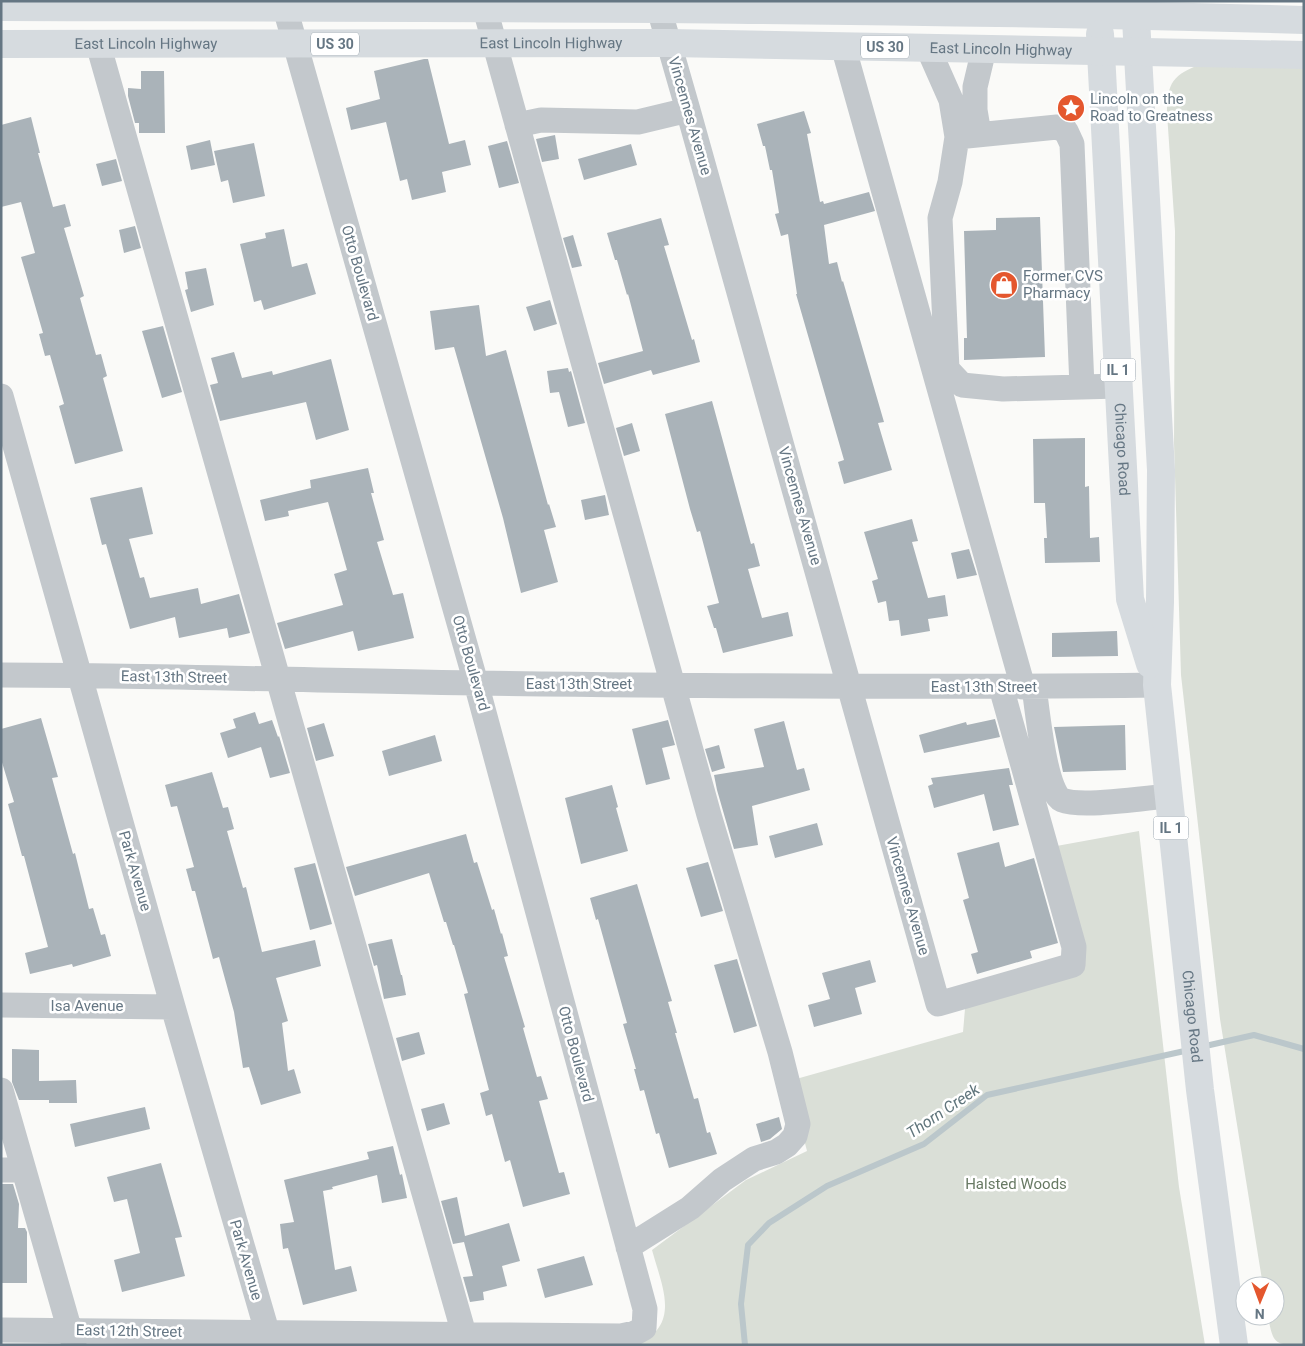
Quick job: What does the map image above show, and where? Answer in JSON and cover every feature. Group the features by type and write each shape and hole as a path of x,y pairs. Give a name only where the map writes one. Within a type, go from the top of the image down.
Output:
{"main road":[{"path":"1,7 88,4 284,4 485,9 659,10 1136,8 1304,20"},
{"name":"Chicago Road","path":"1099,8 1130,599 1156,685"},
{"name":"Chicago Road","path":"1136,8 1161,470 1160,602 1156,685 1200,1090 1234,1345"},
{"name":"East Lincoln Highway","path":"1,44 669,44 1101,51"},
{"name":"US 30","path":"1101,51 1304,55"}],"street":[{"name":"Otto Boulevard","path":"284,4 476,683 645,1309 644,1328"},
{"path":"485,9 709,815 780,1052 798,1124 795,1136 787,1145 776,1152 754,1159 722,1180 690,1208 628,1247"},
{"name":"Vincennes Avenue","path":"659,10 938,1004 1073,966 1074,947 1020,687"},
{"path":"98,44 278,679 461,1338"},
{"path":"843,46 1020,687 1054,793 1060,800 1077,803 1168,796"},
{"path":"928,48 950,100 968,135"},
{"path":"984,49 975,86 975,110 968,135 950,182 940,218 947,369 962,385 1003,389 1118,386"},
{"path":"517,125 541,120 638,122 688,110"},
{"path":"968,135 1057,127 1066,131 1072,144 1082,387"},
{"path":"1074,170 1106,140"},
{"path":"1074,170 1109,196"},
{"name":"Park Avenue","path":"1,396 269,1339"},
{"name":"East 13th Street","path":"1,675 476,683 1020,687 1156,685"},
{"name":"Isa Avenue","path":"1,1005 173,1006"},
{"path":"1,1090 13,1170 72,1338"},
{"name":"East 12th Street","path":"1,1330 72,1338 269,1339 621,1336 635,1334 644,1328"}],"green space":[{"path":"1202,64 1304,65 1304,1345 1287,1345 1277,1341 1274,1338 1270,1326 1285,1326 1285,1276 1261,1276 1220,1019 1181,675 1174,443 1175,231 1167,103 1170,87 1174,81 1178,76"},
{"name":"Halsted Woods","path":"1139,831 1179,1187 1205,1345 636,1345 650,1337 659,1327 664,1316 663,1291 652,1250 746,1180 807,1151 789,1081 963,1032 965,1009 1079,949 1051,847"}],"building":[{"path":"428,59 449,144 465,140 471,165 442,172 446,192 412,200 407,179 400,181 386,122 351,130 346,108 380,99 374,71"},
{"path":"141,71 164,71 165,133 139,133 139,123 135,123 128,96 128,88 141,89"},
{"path":"804,111 811,133 807,134 820,202 823,201 824,204 869,192 875,211 824,225 829,264 837,262 843,281 884,422 878,423 892,470 844,484 838,462 844,460 796,294 788,234 781,236 775,214 779,213 772,170 770,170 765,146 763,146 757,124"},
{"path":"31,117 40,153 38,153 53,207 65,204 71,226 64,228 84,296 80,298 96,355 101,354 107,376 103,378 123,451 75,464 59,406 64,404 50,355 45,356 39,334 43,333 21,257 35,253 21,202 1,207 1,125"},
{"path":"555,135 559,159 542,162 536,139"},
{"path":"210,140 215,165 191,170 186,146"},
{"path":"507,141 519,183 499,188 488,146"},
{"path":"254,143 265,196 233,203 228,180 221,182 214,151"},
{"path":"631,144 637,165 584,180 578,159"},
{"path":"116,159 122,181 102,186 96,164"},
{"name":"Former CVS Pharmacy","path":"1040,217 1045,357 964,360 964,338 967,338 964,231 996,230 996,218"},
{"path":"661,218 669,245 664,246 700,362 653,375 651,370 604,384 598,363 643,351 628,294 607,233"},
{"path":"135,226 141,248 124,253 119,230"},
{"path":"284,229 292,267 307,263 316,294 264,310 261,300 254,302 240,244 266,238 265,233"},
{"path":"573,235 582,266 572,268 563,238"},
{"path":"206,268 214,305 191,312 185,290 188,289 185,272"},
{"path":"550,300 557,324 534,331 526,307"},
{"path":"479,305 486,356 506,350 548,505 556,527 544,530 558,582 521,593 503,518 454,347 435,350 430,311"},
{"path":"163,326 182,392 162,398 142,331"},
{"path":"234,352 242,378 272,371 273,375 331,359 349,430 316,440 306,402 220,421 210,385 218,383 211,358"},
{"path":"568,368 569,372 571,371 585,423 568,427 559,392 550,393 547,371"},
{"path":"712,401 751,544 754,543 760,566 748,569 762,618 788,612 793,636 723,653 707,606 719,603 700,531 697,532 690,509 665,414"},
{"path":"632,423 640,451 624,456 616,428"},
{"path":"1085,438 1085,487 1089,486 1090,538 1099,537 1100,562 1045,563 1044,538 1047,538 1045,503 1034,503 1033,439"},
{"path":"368,468 374,493 371,493 384,540 377,542 393,595 403,593 414,638 358,651 353,631 285,649 277,623 343,605 334,574 347,570 328,502 288,511 289,516 265,521 260,500 311,488 310,480"},
{"path":"142,487 153,534 129,539 140,578 144,577 150,598 198,588 201,604 239,594 250,633 229,638 227,628 179,638 175,617 130,629 106,544 102,545 90,498"},
{"path":"605,495 609,515 585,520 581,500"},
{"path":"912,519 918,541 912,542 928,598 945,595 948,616 928,619 930,631 901,636 899,620 889,621 886,601 878,603 872,581 878,579 864,532"},
{"path":"969,549 977,575 957,579 951,553"},
{"path":"1117,631 1118,656 1052,657 1052,633"},
{"path":"255,712 259,724 272,720 290,773 270,778 261,747 228,758 220,733 236,728 233,719"},
{"path":"41,718 58,777 52,778 73,854 75,853 89,909 93,908 101,935 105,934 111,956 73,967 72,964 30,974 25,953 48,947 8,804 14,802 1,759 1,729"},
{"path":"995,719 1000,737 924,753 919,735 966,722 967,725"},
{"path":"668,720 675,745 662,748 670,779 646,785 632,729"},
{"path":"784,721 797,770 804,768 810,790 752,806 758,845 734,849 714,775 764,767 754,729"},
{"path":"324,723 334,756 316,761 307,728"},
{"path":"1125,725 1126,770 1063,772 1054,727"},
{"path":"435,735 442,761 389,776 382,751"},
{"path":"719,745 725,768 712,772 705,749"},
{"path":"1009,768 1013,785 1009,785 1019,825 993,831 984,794 934,808 928,786 933,784 931,778"},
{"path":"212,772 223,808 228,807 234,829 227,831 243,888 246,887 262,952 315,940 321,966 276,978 288,1021 282,1023 288,1071 294,1069 301,1093 261,1105 249,1067 243,1068 234,1012 219,957 213,959 195,891 192,891 186,869 194,867 177,806 171,807 165,785"},
{"path":"612,785 618,807 616,808 628,851 581,864 565,798"},
{"path":"817,823 823,845 775,858 769,836"},
{"path":"466,834 474,863 477,862 492,910 494,909 502,933 508,956 504,957 525,1027 523,1028 537,1077 541,1076 548,1099 539,1101 559,1173 564,1172 570,1194 523,1207 510,1160 505,1162 492,1114 486,1116 480,1093 489,1090 464,994 468,993 454,945 446,922 444,922 429,873 355,896 346,867"},
{"path":"999,842 1005,867 1034,858 1058,943 1030,951 1032,958 977,974 971,954 978,952 963,900 969,898 957,853"},
{"path":"708,862 723,911 701,917 686,868"},
{"path":"315,863 332,924 310,930 294,868"},
{"path":"637,884 672,1001 668,1002 694,1099 698,1098 707,1133 710,1132 717,1154 669,1168 659,1133 656,1134 644,1090 640,1091 634,1069 636,1069 623,1024 627,1023 598,919 596,920 590,898"},
{"path":"392,939 406,995 384,999 377,965 374,966 368,944"},
{"path":"737,959 757,1026 734,1033 714,965"},
{"path":"870,960 876,982 855,988 862,1014 814,1027 808,1005 830,999 822,973"},
{"path":"419,1032 425,1054 402,1061 396,1038"},
{"path":"12,1049 39,1050 39,1081 76,1080 77,1103 49,1103 49,1100 19,1100 12,1082"},
{"path":"444,1103 450,1124 427,1131 421,1109"},
{"path":"145,1107 150,1129 75,1147 70,1124"},
{"path":"779,1117 782,1129 770,1139 761,1142 756,1124"},
{"path":"393,1146 407,1198 382,1203 377,1175 323,1191 335,1270 351,1266 357,1291 303,1305 288,1248 283,1249 280,1224 294,1222 284,1180 369,1159 367,1152"},
{"path":"161,1163 182,1237 175,1238 185,1276 122,1292 114,1260 140,1253 127,1199 114,1202 107,1177"},
{"path":"1,1184 13,1184 19,1204 18,1228 25,1228 27,1232 27,1283 1,1283"},
{"path":"457,1197 465,1236 509,1223 520,1261 502,1266 507,1286 483,1292 484,1300 470,1302 463,1277 473,1276 464,1242 453,1244 441,1201"},
{"path":"584,1256 593,1285 545,1298 537,1269"}],"waterway":[{"name":"Thorn Creek","path":"1201,1047 1254,1035 1304,1049"},
{"name":"Thorn Creek","path":"745,1345 741,1304 748,1245 769,1223 827,1186 924,1144 987,1095 1189,1050"}],"place":[{"name":"Lincoln on the Road to Greatness","path":"1071,108"},
{"name":"Former CVS Pharmacy","path":"1004,285"}]}
